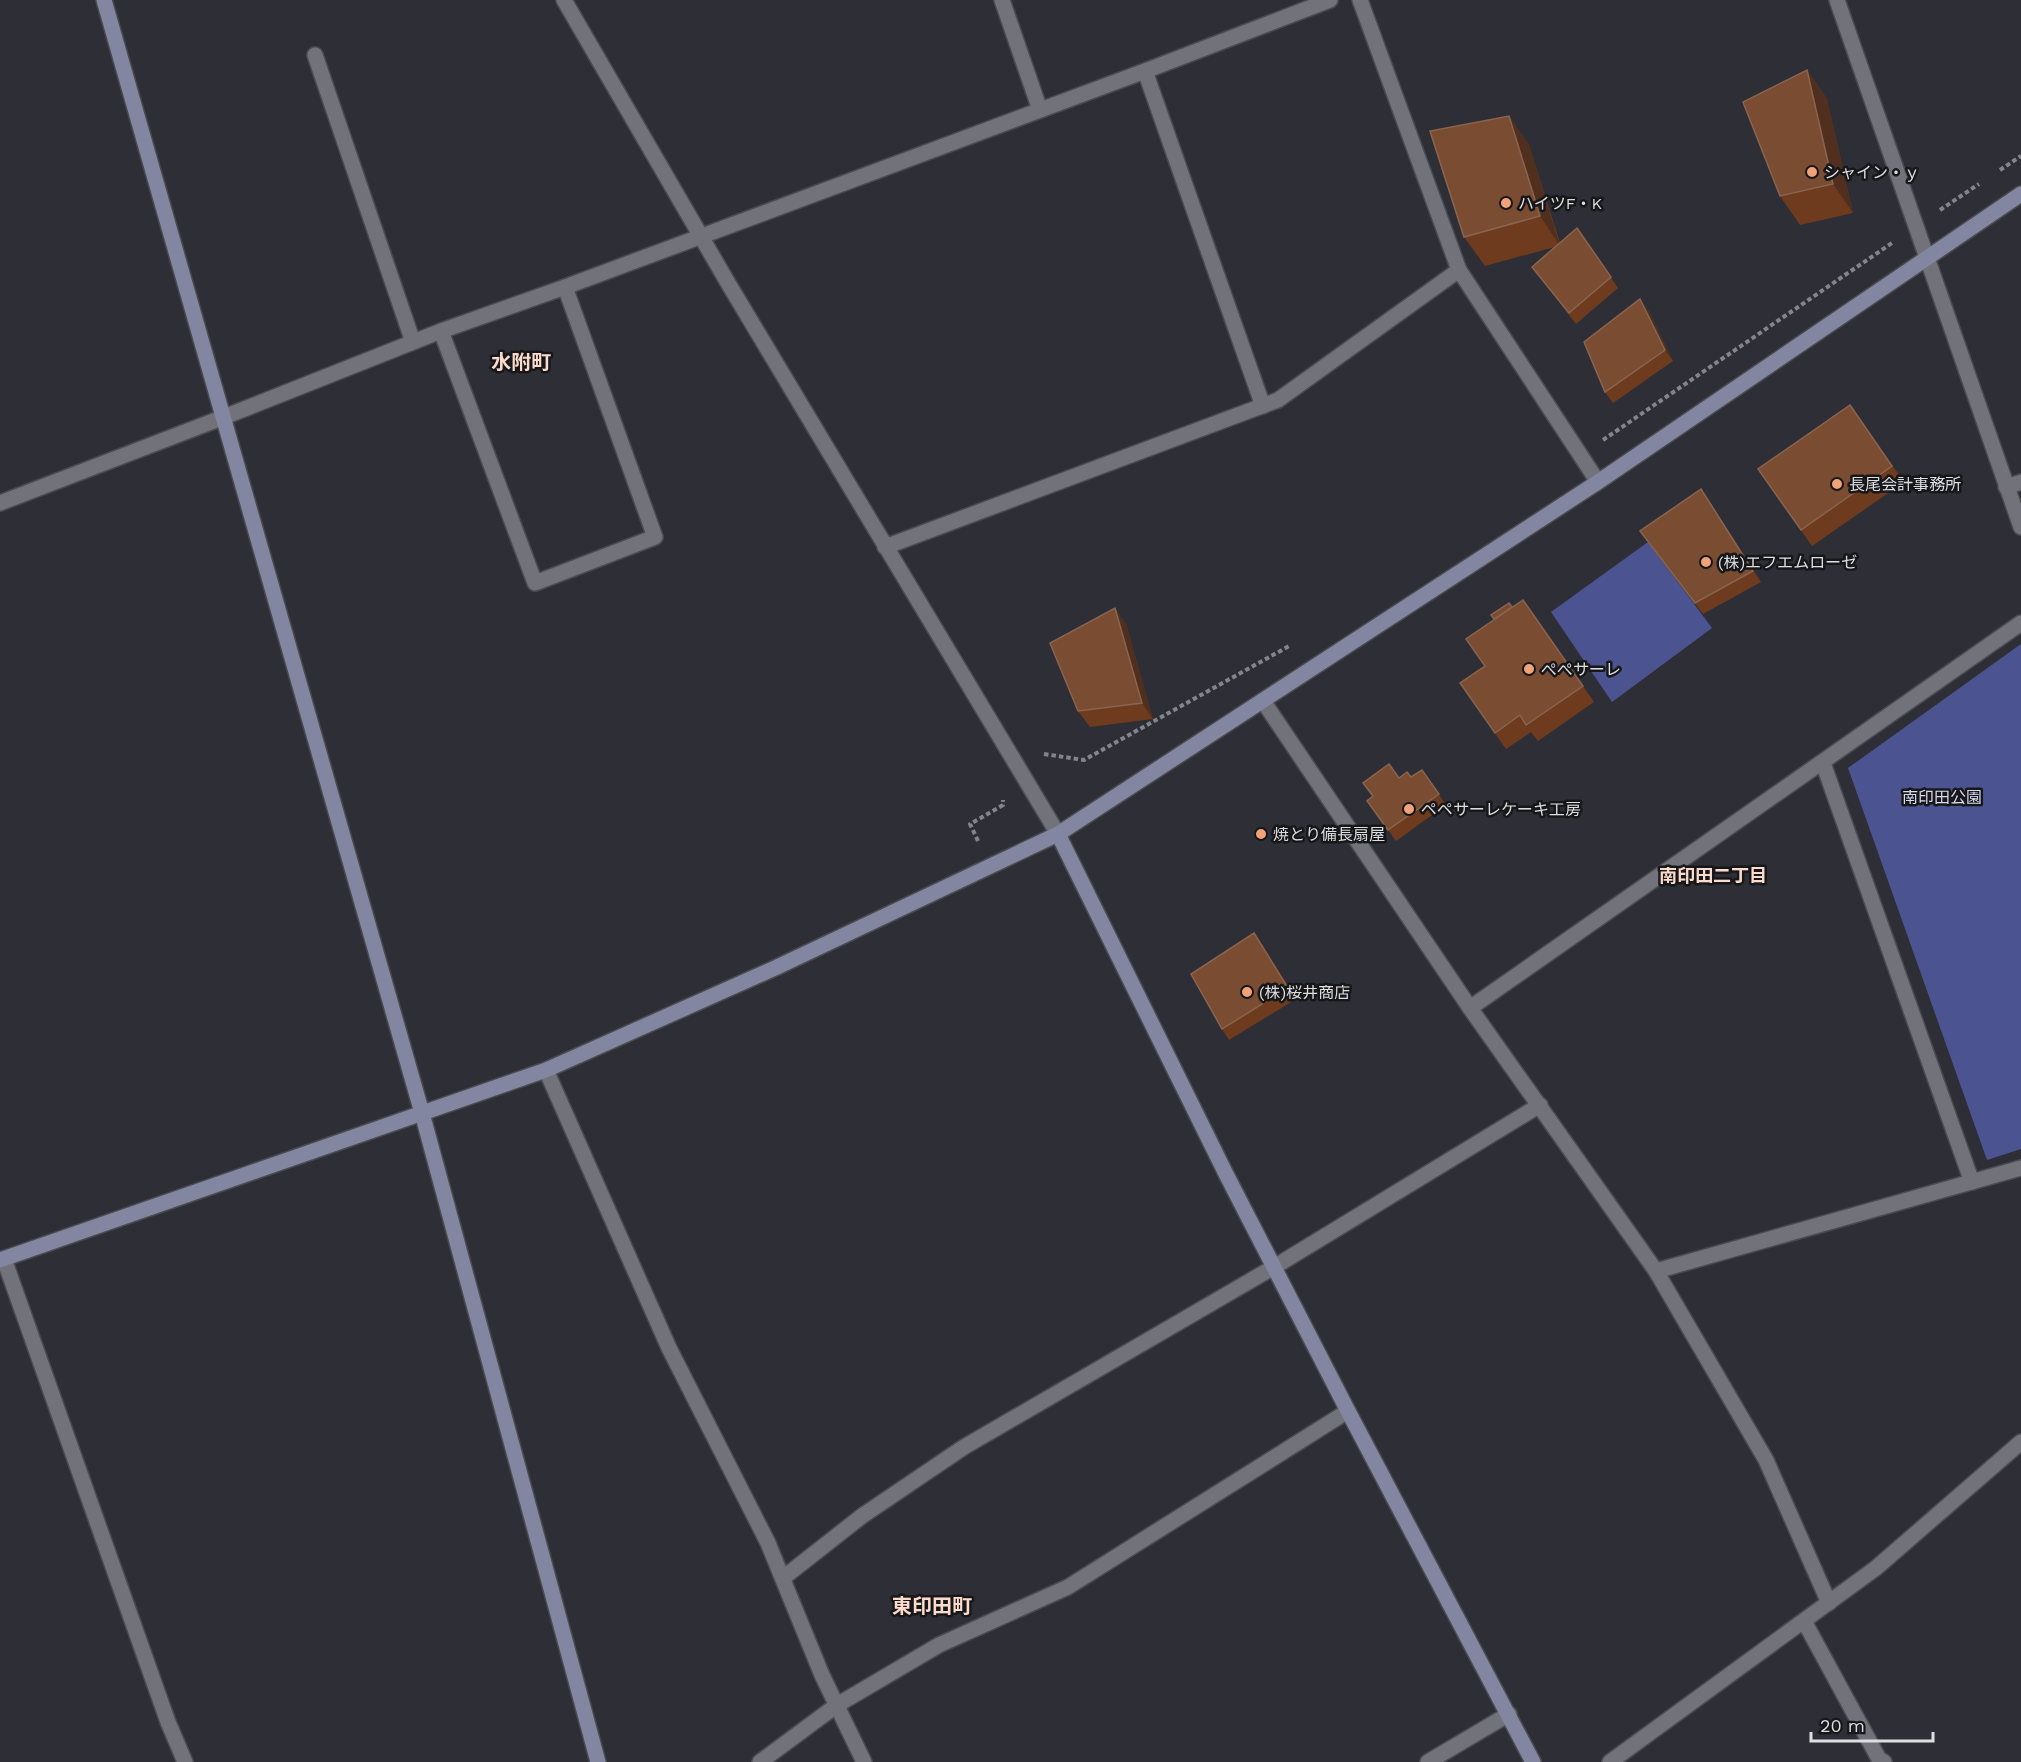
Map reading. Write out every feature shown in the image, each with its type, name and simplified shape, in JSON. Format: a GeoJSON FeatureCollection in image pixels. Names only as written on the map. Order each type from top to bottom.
{"type":"FeatureCollection","features":[{"type":"Feature","properties":{"kind":"street"},"geometry":{"type":"LineString","coordinates":[[104,0],[422,1113],[598,1762]]}},
{"type":"Feature","properties":{"kind":"street"},"geometry":{"type":"LineString","coordinates":[[564,0],[700,236],[1058,834],[1274,1268],[1533,1762]]}},
{"type":"Feature","properties":{"kind":"street"},"geometry":{"type":"LineString","coordinates":[[1002,0],[1040,110]]}},
{"type":"Feature","properties":{"kind":"street"},"geometry":{"type":"LineString","coordinates":[[0,503],[441,331],[1145,72],[1330,0]]}},
{"type":"Feature","properties":{"kind":"street"},"geometry":{"type":"LineString","coordinates":[[1360,0],[1459,270],[1598,482]]}},
{"type":"Feature","properties":{"kind":"street"},"geometry":{"type":"LineString","coordinates":[[1837,0],[1927,258],[2014,484],[2021,527]]}},
{"type":"Feature","properties":{"kind":"street"},"geometry":{"type":"LineString","coordinates":[[315,54],[413,342]]}},
{"type":"Feature","properties":{"kind":"street"},"geometry":{"type":"LineString","coordinates":[[1145,72],[1263,406]]}},
{"type":"Feature","properties":{"kind":"street"},"geometry":{"type":"LineString","coordinates":[[185,1762],[164,1711],[2,1259],[546,1070],[776,968],[1058,834],[1598,482],[2021,194]]}},
{"type":"Feature","properties":{"kind":"street"},"geometry":{"type":"LineString","coordinates":[[885,547],[1278,400],[1459,270]]}},
{"type":"Feature","properties":{"kind":"street"},"geometry":{"type":"LineString","coordinates":[[441,331],[536,583],[655,537],[566,286]]}},
{"type":"Feature","properties":{"kind":"street"},"geometry":{"type":"LineString","coordinates":[[1470,1008],[2021,623]]}},
{"type":"Feature","properties":{"kind":"street"},"geometry":{"type":"LineString","coordinates":[[1263,701],[1470,1008],[1656,1271],[1766,1460],[1829,1603]]}},
{"type":"Feature","properties":{"kind":"street"},"geometry":{"type":"LineString","coordinates":[[1822,763],[1972,1182]]}},
{"type":"Feature","properties":{"kind":"street"},"geometry":{"type":"LineString","coordinates":[[546,1070],[669,1348],[768,1543],[822,1675],[864,1762]]}},
{"type":"Feature","properties":{"kind":"street"},"geometry":{"type":"LineString","coordinates":[[783,1578],[862,1516],[964,1448],[1274,1268],[1540,1104]]}},
{"type":"Feature","properties":{"kind":"street"},"geometry":{"type":"LineString","coordinates":[[1656,1271],[2021,1168]]}},
{"type":"Feature","properties":{"kind":"street"},"geometry":{"type":"LineString","coordinates":[[760,1762],[837,1705],[939,1645],[1068,1587],[1348,1411]]}},
{"type":"Feature","properties":{"kind":"street"},"geometry":{"type":"LineString","coordinates":[[1610,1762],[1876,1568],[2021,1442]]}},
{"type":"Feature","properties":{"kind":"street"},"geometry":{"type":"LineString","coordinates":[[1804,1621],[1879,1759],[1884,1762]]}},
{"type":"Feature","properties":{"kind":"street"},"geometry":{"type":"LineString","coordinates":[[1428,1762],[1509,1714]]}},
{"type":"Feature","properties":{"kind":"path"},"geometry":{"type":"LineString","coordinates":[[1992,175],[2021,156]]}},
{"type":"Feature","properties":{"kind":"path"},"geometry":{"type":"LineString","coordinates":[[1580,455],[1983,182]]}},
{"type":"Feature","properties":{"kind":"path"},"geometry":{"type":"LineString","coordinates":[[989,867],[970,824],[1003,805],[1002,778],[1042,753],[1084,760],[1301,639]]}},
{"type":"Feature","properties":{"kind":"green space"},"geometry":{"type":"Polygon","coordinates":[[[1648,542],[1712,628],[1612,702],[1551,612],[1648,542]]]}},
{"type":"Feature","properties":{"kind":"green space","name":"南印田公園"},"geometry":{"type":"Polygon","coordinates":[[[2021,644],[2021,1149],[1987,1160],[1848,768],[2021,644]]]}},
{"type":"Feature","properties":{"kind":"building"},"geometry":{"type":"Polygon","coordinates":[[[1807,70],[1833,184],[1780,196],[1743,102],[1807,70]]]}},
{"type":"Feature","properties":{"kind":"building"},"geometry":{"type":"Polygon","coordinates":[[[1509,116],[1540,216],[1464,237],[1430,131],[1509,116]]]}},
{"type":"Feature","properties":{"kind":"building"},"geometry":{"type":"Polygon","coordinates":[[[1577,228],[1611,277],[1569,313],[1532,267],[1577,228]]]}},
{"type":"Feature","properties":{"kind":"building"},"geometry":{"type":"Polygon","coordinates":[[[1640,299],[1665,350],[1605,392],[1584,342],[1640,299]]]}},
{"type":"Feature","properties":{"kind":"building","name":"長尾会計事務所"},"geometry":{"type":"Polygon","coordinates":[[[1850,405],[1892,466],[1801,530],[1758,469],[1850,405]]]}},
{"type":"Feature","properties":{"kind":"building","name":"(株)エフエムローゼ"},"geometry":{"type":"Polygon","coordinates":[[[1701,489],[1753,571],[1695,603],[1640,531],[1701,489]]]}},
{"type":"Feature","properties":{"kind":"building","name":"ぺぺサーレ"},"geometry":{"type":"Polygon","coordinates":[[[1523,600],[1583,686],[1526,725],[1520,715],[1495,733],[1460,683],[1485,666],[1466,639],[1523,600]]]}},
{"type":"Feature","properties":{"kind":"building"},"geometry":{"type":"Polygon","coordinates":[[[1509,603],[1512,607],[1494,619],[1491,615],[1509,603]]]}},
{"type":"Feature","properties":{"kind":"building"},"geometry":{"type":"Polygon","coordinates":[[[1115,608],[1142,703],[1078,711],[1050,643],[1115,608]]]}},
{"type":"Feature","properties":{"kind":"building","name":"ペペサーレケーキ工房"},"geometry":{"type":"Polygon","coordinates":[[[1389,764],[1399,778],[1407,772],[1411,777],[1422,770],[1439,794],[1388,830],[1367,801],[1373,796],[1363,783],[1389,764]]]}},
{"type":"Feature","properties":{"kind":"building","name":"(株)桜井商店"},"geometry":{"type":"Polygon","coordinates":[[[1254,933],[1288,988],[1222,1029],[1191,974],[1254,933]]]}},
{"type":"Feature","properties":{"kind":"place","name":"シャイン・ｙ"},"geometry":{"type":"Point","coordinates":[1812,172]}},
{"type":"Feature","properties":{"kind":"place","name":"ハイツF・K"},"geometry":{"type":"Point","coordinates":[1506,203]}},
{"type":"Feature","properties":{"kind":"place","name":"長尾会計事務所"},"geometry":{"type":"Point","coordinates":[1837,484]}},
{"type":"Feature","properties":{"kind":"place","name":"(株)エフエムローゼ"},"geometry":{"type":"Point","coordinates":[1706,562]}},
{"type":"Feature","properties":{"kind":"place","name":"ぺぺサーレ"},"geometry":{"type":"Point","coordinates":[1529,669]}},
{"type":"Feature","properties":{"kind":"place","name":"ペペサーレケーキ工房"},"geometry":{"type":"Point","coordinates":[1409,809]}},
{"type":"Feature","properties":{"kind":"place","name":"焼とり備長扇屋"},"geometry":{"type":"Point","coordinates":[1261,834]}},
{"type":"Feature","properties":{"kind":"place","name":"(株)桜井商店"},"geometry":{"type":"Point","coordinates":[1247,992]}},
{"type":"Feature","properties":{"kind":"district","name":"水附町"},"geometry":{"type":"Point","coordinates":[521,362]}},
{"type":"Feature","properties":{"kind":"district","name":"南印田二丁目"},"geometry":{"type":"Point","coordinates":[1713,875]}},
{"type":"Feature","properties":{"kind":"district","name":"東印田町"},"geometry":{"type":"Point","coordinates":[932,1606]}}]}
